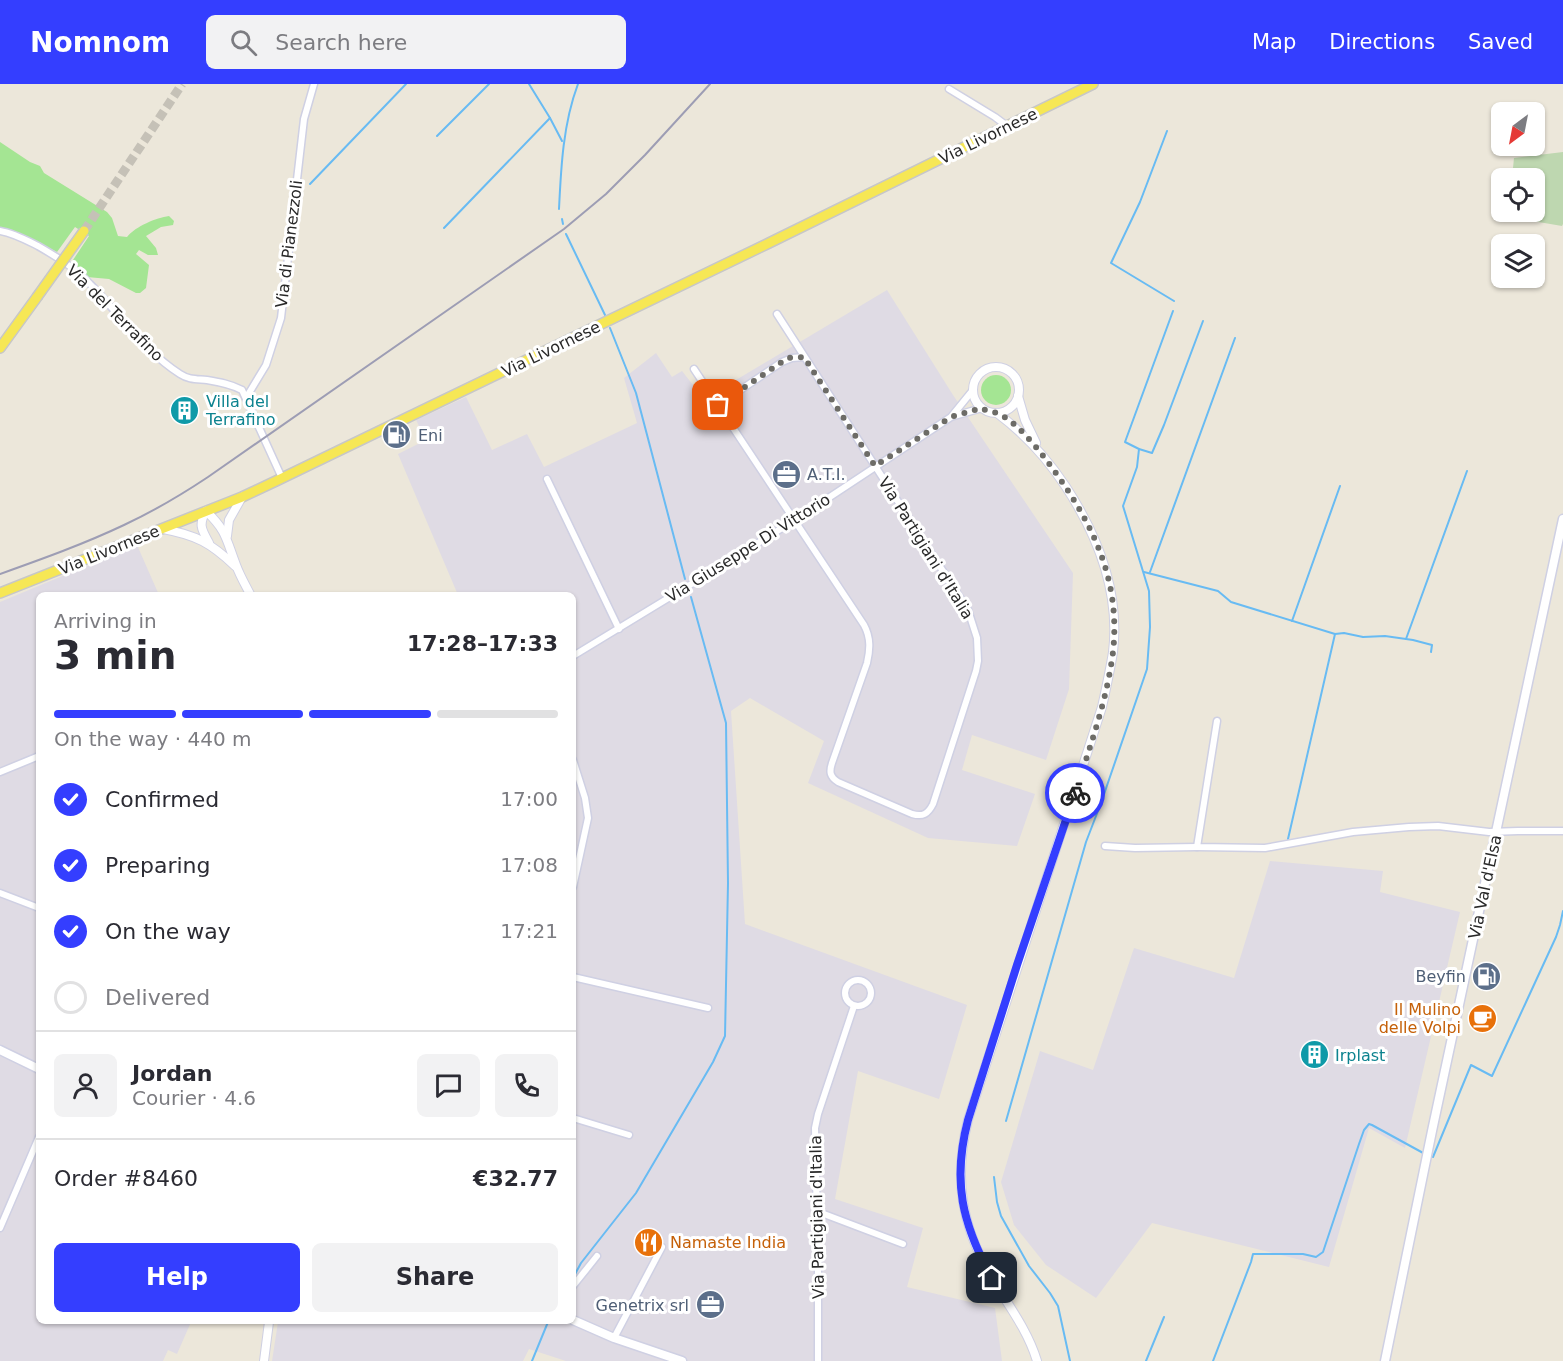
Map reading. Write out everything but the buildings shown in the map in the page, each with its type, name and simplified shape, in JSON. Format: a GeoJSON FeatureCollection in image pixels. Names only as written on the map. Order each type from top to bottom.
{"type":"FeatureCollection","features":[{"type":"Feature","properties":{"kind":"main road","name":"Via Livornese"},"geometry":{"type":"LineString","coordinates":[[0,594],[282,478],[674,290],[1093,84]]}},
{"type":"Feature","properties":{"kind":"main road"},"geometry":{"type":"LineString","coordinates":[[0,348],[84,231]]}},
{"type":"Feature","properties":{"kind":"main road","name":"Via Val d'Elsa"},"geometry":{"type":"LineString","coordinates":[[1385,1361],[1563,519]]}},
{"type":"Feature","properties":{"kind":"main road"},"geometry":{"type":"LineString","coordinates":[[0,1050],[36,1068]]}},
{"type":"Feature","properties":{"kind":"main road"},"geometry":{"type":"LineString","coordinates":[[576,1321],[614,1338],[682,1361]]}},
{"type":"Feature","properties":{"kind":"street","name":"Via di Pianezzoli"},"geometry":{"type":"LineString","coordinates":[[246,398],[266,365],[281,318],[304,119],[314,84]]}},
{"type":"Feature","properties":{"kind":"street"},"geometry":{"type":"LineString","coordinates":[[949,88],[1007,126]]}},
{"type":"Feature","properties":{"kind":"street","name":"Via del Terrafino"},"geometry":{"type":"LineString","coordinates":[[0,231],[31,242],[73,269],[90,284],[149,349],[183,376],[192,380],[235,386],[242,390],[246,398]]}},
{"type":"Feature","properties":{"kind":"street","name":"Via Partigiani d'Italia"},"geometry":{"type":"LineString","coordinates":[[777,314],[968,610],[977,638],[976,671],[936,793],[927,813],[917,816],[838,782],[831,776],[830,767],[867,663],[869,636],[795,520]]}},
{"type":"Feature","properties":{"kind":"street"},"geometry":{"type":"LineString","coordinates":[[718,405],[788,358],[804,357]]}},
{"type":"Feature","properties":{"kind":"street"},"geometry":{"type":"LineString","coordinates":[[1018,396],[1008,409],[997,413],[989,412],[975,401],[973,390],[976,377],[987,369],[1001,368],[1013,375],[1017,381],[1018,396],[1028,429],[1039,450],[1079,507],[1101,553],[1113,611],[1113,650],[1096,729],[1021,954],[968,1120],[963,1143],[960,1176],[962,1197],[972,1238],[992,1278],[1021,1324],[1037,1361]]}},
{"type":"Feature","properties":{"kind":"street"},"geometry":{"type":"LineString","coordinates":[[694,369],[795,520]]}},
{"type":"Feature","properties":{"kind":"street","name":"Via Giuseppe Di Vittorio"},"geometry":{"type":"LineString","coordinates":[[576,654],[795,520],[951,417],[973,390]]}},
{"type":"Feature","properties":{"kind":"street"},"geometry":{"type":"LineString","coordinates":[[246,398],[282,478]]}},
{"type":"Feature","properties":{"kind":"street","name":"Via Giuseppe Di Vittorio"},"geometry":{"type":"LineString","coordinates":[[951,417],[982,408]]}},
{"type":"Feature","properties":{"kind":"street"},"geometry":{"type":"LineString","coordinates":[[997,413],[1015,426],[1039,450]]}},
{"type":"Feature","properties":{"kind":"street"},"geometry":{"type":"LineString","coordinates":[[547,479],[619,629]]}},
{"type":"Feature","properties":{"kind":"street"},"geometry":{"type":"LineString","coordinates":[[227,536],[229,520],[242,496]]}},
{"type":"Feature","properties":{"kind":"street"},"geometry":{"type":"LineString","coordinates":[[209,543],[201,529],[202,518],[206,511],[227,536],[236,567],[249,592]]}},
{"type":"Feature","properties":{"kind":"street"},"geometry":{"type":"LineString","coordinates":[[162,529],[185,533],[209,543],[236,567]]}},
{"type":"Feature","properties":{"kind":"street"},"geometry":{"type":"LineString","coordinates":[[1197,847],[1217,721]]}},
{"type":"Feature","properties":{"kind":"street"},"geometry":{"type":"LineString","coordinates":[[0,772],[36,757]]}},
{"type":"Feature","properties":{"kind":"street"},"geometry":{"type":"LineString","coordinates":[[576,770],[585,798],[588,818],[576,873]]}},
{"type":"Feature","properties":{"kind":"street"},"geometry":{"type":"LineString","coordinates":[[1106,846],[1265,848],[1344,833],[1438,826],[1490,832],[1563,831]]}},
{"type":"Feature","properties":{"kind":"street"},"geometry":{"type":"LineString","coordinates":[[0,893],[36,907]]}},
{"type":"Feature","properties":{"kind":"street"},"geometry":{"type":"LineString","coordinates":[[576,978],[708,1008]]}},
{"type":"Feature","properties":{"kind":"street"},"geometry":{"type":"LineString","coordinates":[[861,980],[868,985],[872,993],[871,997],[867,1004],[854,1006],[847,1001],[846,988],[852,981],[861,980]]}},
{"type":"Feature","properties":{"kind":"street","name":"Via Partigiani d'Italia"},"geometry":{"type":"LineString","coordinates":[[818,1361],[815,1128],[854,1006]]}},
{"type":"Feature","properties":{"kind":"street"},"geometry":{"type":"LineString","coordinates":[[576,1119],[629,1135]]}},
{"type":"Feature","properties":{"kind":"street"},"geometry":{"type":"LineString","coordinates":[[0,1228],[36,1144]]}},
{"type":"Feature","properties":{"kind":"street"},"geometry":{"type":"LineString","coordinates":[[816,1211],[903,1244]]}},
{"type":"Feature","properties":{"kind":"street"},"geometry":{"type":"LineString","coordinates":[[614,1338],[662,1247]]}},
{"type":"Feature","properties":{"kind":"street"},"geometry":{"type":"LineString","coordinates":[[576,1282],[597,1256]]}},
{"type":"Feature","properties":{"kind":"street"},"geometry":{"type":"LineString","coordinates":[[264,1361],[269,1324]]}},
{"type":"Feature","properties":{"kind":"shaded area"},"geometry":{"type":"Polygon","coordinates":[[[887,290],[953,395],[1073,573],[1069,689],[1046,760],[972,735],[962,770],[1035,794],[1017,846],[928,838],[808,783],[824,741],[750,698],[731,711],[745,924],[967,1005],[939,1099],[858,1071],[835,1199],[923,1228],[907,1287],[995,1308],[1002,1361],[566,1361],[529,1349],[523,1361],[272,1361],[278,1324],[576,1324],[576,592],[457,592],[398,454],[426,440],[416,420],[466,397],[492,450],[527,434],[544,467],[637,423],[624,378],[656,353],[672,377],[682,371],[704,399],[887,290]]]}},
{"type":"Feature","properties":{"kind":"shaded area"},"geometry":{"type":"Polygon","coordinates":[[[137,545],[158,592],[36,592],[36,1324],[190,1324],[177,1354],[168,1350],[163,1361],[0,1361],[0,602],[137,545]]]}},
{"type":"Feature","properties":{"kind":"shaded area"},"geometry":{"type":"Polygon","coordinates":[[[1270,861],[1383,871],[1380,892],[1460,912],[1405,1148],[1369,1128],[1329,1267],[1152,1223],[1096,1298],[1046,1265],[1014,1225],[1001,1182],[1040,1051],[1093,1070],[1134,948],[1234,978],[1270,861]]]}},
{"type":"Feature","properties":{"kind":"green space"},"geometry":{"type":"Polygon","coordinates":[[[0,142],[40,166],[44,173],[107,212],[112,218],[118,236],[127,237],[141,226],[164,217],[169,216],[174,221],[173,225],[161,227],[146,236],[156,248],[158,255],[148,255],[139,250],[136,254],[149,265],[146,288],[136,293],[109,279],[87,277],[71,263],[89,236],[75,227],[57,252],[22,235],[0,228],[0,142]]]}},
{"type":"Feature","properties":{"kind":"green space"},"geometry":{"type":"Polygon","coordinates":[[[1563,152],[1562,226],[1538,222],[1545,222],[1545,168],[1513,168],[1514,158],[1563,152]]]}},
{"type":"Feature","properties":{"kind":"green space"},"geometry":{"type":"Polygon","coordinates":[[[996,375],[1002,376],[1010,384],[1010,396],[1002,404],[996,405],[990,404],[982,396],[981,390],[982,384],[990,376],[996,375]]]}},
{"type":"Feature","properties":{"kind":"waterway"},"geometry":{"type":"LineString","coordinates":[[310,184],[406,84]]}},
{"type":"Feature","properties":{"kind":"waterway"},"geometry":{"type":"LineString","coordinates":[[437,136],[489,84]]}},
{"type":"Feature","properties":{"kind":"waterway"},"geometry":{"type":"LineString","coordinates":[[529,84],[562,141]]}},
{"type":"Feature","properties":{"kind":"waterway"},"geometry":{"type":"LineString","coordinates":[[559,209],[566,130],[578,84]]}},
{"type":"Feature","properties":{"kind":"waterway"},"geometry":{"type":"LineString","coordinates":[[444,228],[550,118]]}},
{"type":"Feature","properties":{"kind":"waterway"},"geometry":{"type":"LineString","coordinates":[[1167,131],[1140,202],[1111,263],[1174,301]]}},
{"type":"Feature","properties":{"kind":"waterway"},"geometry":{"type":"LineString","coordinates":[[562,219],[563,224]]}},
{"type":"Feature","properties":{"kind":"waterway"},"geometry":{"type":"LineString","coordinates":[[566,234],[605,315]]}},
{"type":"Feature","properties":{"kind":"waterway"},"geometry":{"type":"LineString","coordinates":[[1173,311],[1125,442],[1139,449],[1152,453],[1203,321]]}},
{"type":"Feature","properties":{"kind":"waterway"},"geometry":{"type":"LineString","coordinates":[[610,328],[636,393],[685,579]]}},
{"type":"Feature","properties":{"kind":"waterway"},"geometry":{"type":"LineString","coordinates":[[1150,572],[1235,338]]}},
{"type":"Feature","properties":{"kind":"waterway"},"geometry":{"type":"LineString","coordinates":[[1006,1121],[1086,842],[1147,669],[1150,627],[1149,591],[1123,506],[1137,467],[1139,449]]}},
{"type":"Feature","properties":{"kind":"waterway"},"geometry":{"type":"LineString","coordinates":[[1406,639],[1467,471]]}},
{"type":"Feature","properties":{"kind":"waterway"},"geometry":{"type":"LineString","coordinates":[[1292,621],[1340,486]]}},
{"type":"Feature","properties":{"kind":"waterway"},"geometry":{"type":"LineString","coordinates":[[1144,572],[1218,591],[1231,602],[1335,634],[1344,633],[1363,637],[1385,636],[1413,640],[1432,645],[1431,652]]}},
{"type":"Feature","properties":{"kind":"waterway"},"geometry":{"type":"LineString","coordinates":[[576,1272],[636,1193],[713,1062],[725,1036],[728,883],[726,723],[691,597]]}},
{"type":"Feature","properties":{"kind":"waterway"},"geometry":{"type":"LineString","coordinates":[[1288,839],[1335,634]]}},
{"type":"Feature","properties":{"kind":"waterway"},"geometry":{"type":"LineString","coordinates":[[1433,1157],[1471,1065],[1492,1076],[1556,937],[1563,911]]}},
{"type":"Feature","properties":{"kind":"waterway"},"geometry":{"type":"LineString","coordinates":[[1213,1361],[1253,1254],[1303,1254],[1316,1257],[1323,1252],[1364,1130],[1369,1124],[1425,1154]]}},
{"type":"Feature","properties":{"kind":"waterway"},"geometry":{"type":"LineString","coordinates":[[994,1177],[1001,1216],[1029,1266],[1058,1306],[1070,1361]]}},
{"type":"Feature","properties":{"kind":"waterway"},"geometry":{"type":"LineString","coordinates":[[1146,1361],[1164,1317]]}},
{"type":"Feature","properties":{"kind":"waterway"},"geometry":{"type":"LineString","coordinates":[[532,1361],[547,1324]]}},
{"type":"Feature","properties":{"kind":"tunnel"},"geometry":{"type":"LineString","coordinates":[[84,231],[182,84]]}},
{"type":"Feature","properties":{"kind":"railway"},"geometry":{"type":"LineString","coordinates":[[0,574],[124,525],[208,477],[564,229],[606,194],[710,84]]}},
{"type":"Feature","properties":{"kind":"way so far"},"geometry":{"type":"LineString","coordinates":[[718,405],[788,358],[804,357],[875,466],[951,417],[982,408],[997,413],[1015,426],[1039,450],[1079,507],[1093,534],[1107,574],[1113,611],[1113,650],[1108,680],[1096,729],[1075,793]]}},
{"type":"Feature","properties":{"kind":"place","name":"Villa del Terrafino"},"geometry":{"type":"Point","coordinates":[185,410]}},
{"type":"Feature","properties":{"kind":"place","name":"Eni"},"geometry":{"type":"Point","coordinates":[397,435]}},
{"type":"Feature","properties":{"kind":"place","name":"A.T.I."},"geometry":{"type":"Point","coordinates":[786,474]}},
{"type":"Feature","properties":{"kind":"place","name":"Beyfin"},"geometry":{"type":"Point","coordinates":[1487,976]}},
{"type":"Feature","properties":{"kind":"place","name":"Il Mulino delle Volpi"},"geometry":{"type":"Point","coordinates":[1482,1018]}},
{"type":"Feature","properties":{"kind":"place","name":"Irplast"},"geometry":{"type":"Point","coordinates":[1314,1055]}},
{"type":"Feature","properties":{"kind":"place","name":"Namaste India"},"geometry":{"type":"Point","coordinates":[649,1242]}},
{"type":"Feature","properties":{"kind":"place","name":"Genetrix srl"},"geometry":{"type":"Point","coordinates":[710,1305]}},
{"type":"Feature","properties":{"kind":"route"},"geometry":{"type":"LineString","coordinates":[[992,1278],[972,1238],[966,1219],[960,1176],[963,1143],[968,1120],[1017,965],[1075,793]]}}]}
